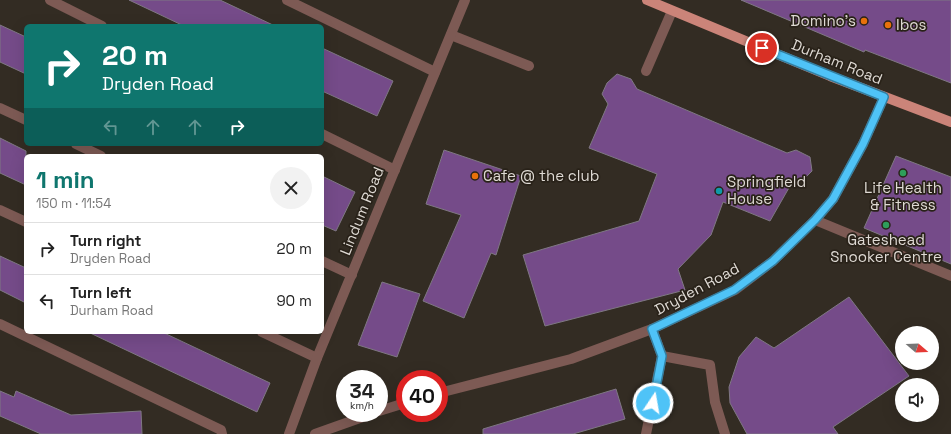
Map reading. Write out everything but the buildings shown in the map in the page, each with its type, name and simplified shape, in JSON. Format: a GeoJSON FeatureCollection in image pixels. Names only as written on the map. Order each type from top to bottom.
{"type":"FeatureCollection","features":[{"type":"Feature","properties":{"kind":"main road","name":"Durham Road"},"geometry":{"type":"LineString","coordinates":[[647,0],[884,97],[951,122]]}},
{"type":"Feature","properties":{"kind":"street"},"geometry":{"type":"LineString","coordinates":[[50,0],[98,24]]}},
{"type":"Feature","properties":{"kind":"street"},"geometry":{"type":"LineString","coordinates":[[287,0],[435,72]]}},
{"type":"Feature","properties":{"kind":"street","name":"Lindum Road"},"geometry":{"type":"LineString","coordinates":[[288,434],[317,358],[394,170],[466,0]]}},
{"type":"Feature","properties":{"kind":"street"},"geometry":{"type":"LineString","coordinates":[[646,71],[672,11]]}},
{"type":"Feature","properties":{"kind":"street"},"geometry":{"type":"LineString","coordinates":[[451,35],[529,66]]}},
{"type":"Feature","properties":{"kind":"street","name":"Dryden Road"},"geometry":{"type":"LineString","coordinates":[[448,391],[571,359],[652,329],[734,290],[773,261],[815,220],[833,199],[863,144],[884,97]]}},
{"type":"Feature","properties":{"kind":"street"},"geometry":{"type":"LineString","coordinates":[[0,108],[24,119]]}},
{"type":"Feature","properties":{"kind":"street"},"geometry":{"type":"LineString","coordinates":[[324,135],[394,170]]}},
{"type":"Feature","properties":{"kind":"street"},"geometry":{"type":"LineString","coordinates":[[80,146],[97,154]]}},
{"type":"Feature","properties":{"kind":"street"},"geometry":{"type":"LineString","coordinates":[[0,210],[24,221]]}},
{"type":"Feature","properties":{"kind":"street"},"geometry":{"type":"LineString","coordinates":[[815,220],[951,276]]}},
{"type":"Feature","properties":{"kind":"street"},"geometry":{"type":"LineString","coordinates":[[324,261],[352,275]]}},
{"type":"Feature","properties":{"kind":"street"},"geometry":{"type":"LineString","coordinates":[[0,324],[221,430],[222,434]]}},
{"type":"Feature","properties":{"kind":"street"},"geometry":{"type":"LineString","coordinates":[[646,434],[662,356],[652,329]]}},
{"type":"Feature","properties":{"kind":"street"},"geometry":{"type":"LineString","coordinates":[[266,334],[317,358]]}},
{"type":"Feature","properties":{"kind":"street"},"geometry":{"type":"LineString","coordinates":[[662,356],[710,365],[716,402],[725,434]]}},
{"type":"Feature","properties":{"kind":"street"},"geometry":{"type":"LineString","coordinates":[[315,434],[349,422]]}},
{"type":"Feature","properties":{"kind":"place","name":"Domino's"},"geometry":{"type":"Point","coordinates":[864,21]}},
{"type":"Feature","properties":{"kind":"place","name":"Ibos"},"geometry":{"type":"Point","coordinates":[888,25]}},
{"type":"Feature","properties":{"kind":"place","name":"Life Health & Fitness"},"geometry":{"type":"Point","coordinates":[903,173]}},
{"type":"Feature","properties":{"kind":"place","name":"Cafe @ the club"},"geometry":{"type":"Point","coordinates":[475,176]}},
{"type":"Feature","properties":{"kind":"place","name":"Springfield House"},"geometry":{"type":"Point","coordinates":[719,191]}},
{"type":"Feature","properties":{"kind":"place","name":"Gateshead Snooker Centre"},"geometry":{"type":"Point","coordinates":[886,225]}},
{"type":"Feature","properties":{"kind":"route"},"geometry":{"type":"LineString","coordinates":[[653,403],[662,356],[652,329],[734,290],[773,261],[815,220],[833,199],[863,144],[884,97],[762,48]]}}]}
